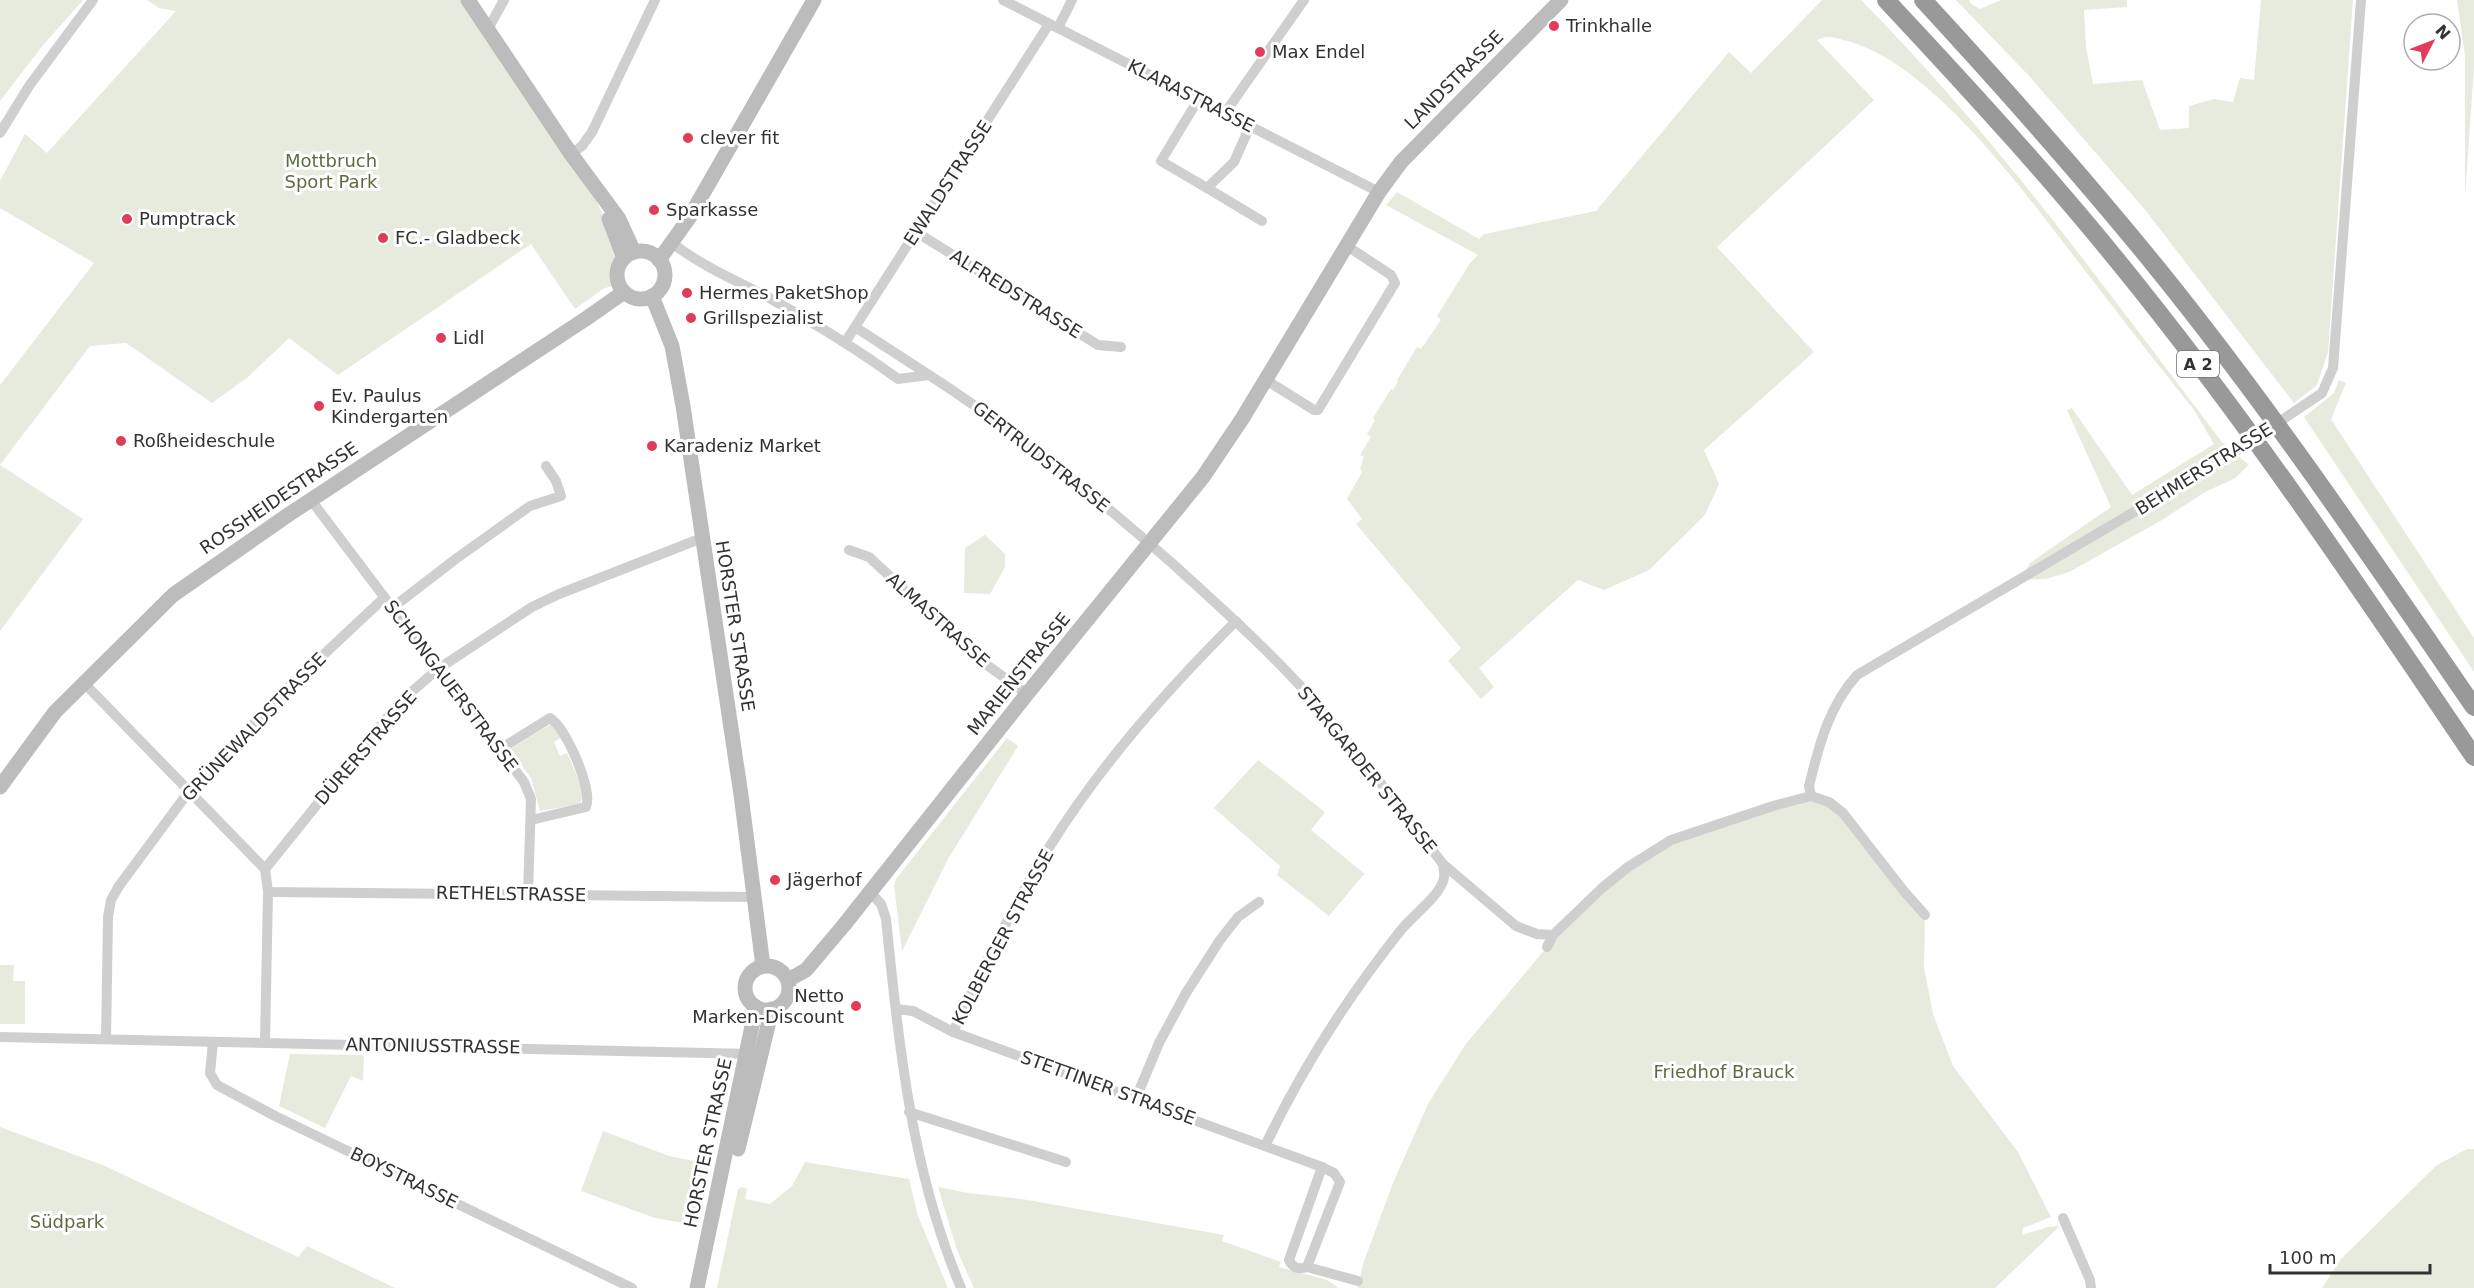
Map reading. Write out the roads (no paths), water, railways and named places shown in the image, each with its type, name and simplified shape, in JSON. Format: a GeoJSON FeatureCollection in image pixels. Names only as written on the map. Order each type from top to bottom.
{"type":"FeatureCollection","features":[{"type":"Feature","properties":{"kind":"highway","name":"A 2"},"geometry":{"type":"LineString","coordinates":[[1886,0],[2012,136],[2140,289],[2274,469],[2371,605],[2474,757]]}},
{"type":"Feature","properties":{"kind":"highway","name":"A 2"},"geometry":{"type":"LineString","coordinates":[[1923,0],[2034,120],[2162,274],[2270,414],[2474,707]]}},
{"type":"Feature","properties":{"kind":"street"},"geometry":{"type":"LineString","coordinates":[[0,133],[29,86],[93,0]]}},
{"type":"Feature","properties":{"kind":"street"},"geometry":{"type":"LineString","coordinates":[[468,0],[571,154],[619,219],[629,255]]}},
{"type":"Feature","properties":{"kind":"street"},"geometry":{"type":"LineString","coordinates":[[488,29],[504,0]]}},
{"type":"Feature","properties":{"kind":"street"},"geometry":{"type":"LineString","coordinates":[[571,154],[582,146],[592,132],[655,0]]}},
{"type":"Feature","properties":{"kind":"street"},"geometry":{"type":"LineString","coordinates":[[659,260],[672,243],[814,0]]}},
{"type":"Feature","properties":{"kind":"street","name":"KLARASTRASSE"},"geometry":{"type":"LineString","coordinates":[[1002,0],[1379,192]]}},
{"type":"Feature","properties":{"kind":"street","name":"EWALDSTRASSE"},"geometry":{"type":"LineString","coordinates":[[846,341],[916,232],[1072,0]]}},
{"type":"Feature","properties":{"kind":"street"},"geometry":{"type":"LineString","coordinates":[[1225,113],[1304,0]]}},
{"type":"Feature","properties":{"kind":"street","name":"LANDSTRASSE"},"geometry":{"type":"LineString","coordinates":[[1379,192],[1401,162],[1561,0]]}},
{"type":"Feature","properties":{"kind":"street","name":"BEHMERSTRASSE"},"geometry":{"type":"LineString","coordinates":[[1811,796],[1809,786],[1831,711],[1857,675],[2224,459],[2322,393],[2333,368],[2361,0]]}},
{"type":"Feature","properties":{"kind":"street"},"geometry":{"type":"LineString","coordinates":[[1198,100],[1161,161],[1262,220]]}},
{"type":"Feature","properties":{"kind":"street"},"geometry":{"type":"LineString","coordinates":[[1207,188],[1234,162],[1250,126]]}},
{"type":"Feature","properties":{"kind":"street","name":"MARIENSTRASSE"},"geometry":{"type":"LineString","coordinates":[[788,980],[806,970],[1209,469],[1266,380],[1379,192]]}},
{"type":"Feature","properties":{"kind":"street","name":"ALFREDSTRASSE"},"geometry":{"type":"LineString","coordinates":[[916,232],[1098,345],[1120,347]]}},
{"type":"Feature","properties":{"kind":"street"},"geometry":{"type":"LineString","coordinates":[[672,243],[696,261],[770,298],[846,341],[898,379],[929,375]]}},
{"type":"Feature","properties":{"kind":"street"},"geometry":{"type":"LineString","coordinates":[[1266,380],[1318,410],[1395,283],[1394,277],[1347,246]]}},
{"type":"Feature","properties":{"kind":"street"},"geometry":{"type":"LineString","coordinates":[[650,253],[659,260],[663,267],[664,278],[659,290],[652,296],[637,298],[624,292],[617,277],[618,267],[629,255],[650,253]]}},
{"type":"Feature","properties":{"kind":"street","name":"ROSSHEIDESTRASSE"},"geometry":{"type":"LineString","coordinates":[[0,787],[55,712],[173,595],[624,292]]}},
{"type":"Feature","properties":{"kind":"street","name":"HORSTER STRASSE"},"geometry":{"type":"LineString","coordinates":[[652,296],[672,346],[683,406],[763,966]]}},
{"type":"Feature","properties":{"kind":"street","name":"GERTRUDSTRASSE"},"geometry":{"type":"LineString","coordinates":[[855,327],[1002,423],[1150,544]]}},
{"type":"Feature","properties":{"kind":"street"},"geometry":{"type":"LineString","coordinates":[[392,608],[530,506],[561,496],[556,481],[546,466]]}},
{"type":"Feature","properties":{"kind":"street","name":"SCHONGAUERSTRASSE"},"geometry":{"type":"LineString","coordinates":[[312,500],[524,782],[531,799],[528,894]]}},
{"type":"Feature","properties":{"kind":"street","name":"DÜRERSTRASSE"},"geometry":{"type":"LineString","coordinates":[[265,869],[386,719],[438,669],[532,607],[559,594],[702,538]]}},
{"type":"Feature","properties":{"kind":"street","name":"STARGARDER STRASSE"},"geometry":{"type":"LineString","coordinates":[[1150,544],[1236,621],[1312,699],[1378,779],[1443,864],[1444,878],[1438,890],[1403,927],[1353,991],[1293,1089],[1265,1146]]}},
{"type":"Feature","properties":{"kind":"street","name":"ALMASTRASSE"},"geometry":{"type":"LineString","coordinates":[[849,550],[869,557],[980,660],[1027,694]]}},
{"type":"Feature","properties":{"kind":"street","name":"GRÜNEWALDSTRASSE"},"geometry":{"type":"LineString","coordinates":[[106,1039],[108,916],[111,900],[190,790],[289,687],[384,598]]}},
{"type":"Feature","properties":{"kind":"street","name":"KOLBERGER STRASSE"},"geometry":{"type":"LineString","coordinates":[[953,1032],[1018,900],[1080,802],[1160,699],[1236,621]]}},
{"type":"Feature","properties":{"kind":"street"},"geometry":{"type":"LineString","coordinates":[[83,682],[265,869],[268,892],[265,1042]]}},
{"type":"Feature","properties":{"kind":"street"},"geometry":{"type":"LineString","coordinates":[[500,749],[550,718],[559,725],[574,755],[586,784],[589,801],[586,807],[531,819]]}},
{"type":"Feature","properties":{"kind":"street"},"geometry":{"type":"LineString","coordinates":[[1547,947],[1553,935],[1602,888],[1628,867],[1671,840],[1763,809],[1811,796],[1828,802],[1843,813],[1925,915]]}},
{"type":"Feature","properties":{"kind":"street"},"geometry":{"type":"LineString","coordinates":[[1443,864],[1516,926],[1537,934],[1553,935]]}},
{"type":"Feature","properties":{"kind":"street","name":"RETHELSTRASSE"},"geometry":{"type":"LineString","coordinates":[[268,892],[754,897]]}},
{"type":"Feature","properties":{"kind":"street"},"geometry":{"type":"LineString","coordinates":[[870,892],[881,904],[886,919],[909,1112],[927,1194],[961,1288]]}},
{"type":"Feature","properties":{"kind":"street"},"geometry":{"type":"LineString","coordinates":[[1136,1098],[1159,1043],[1191,985],[1238,917],[1259,902]]}},
{"type":"Feature","properties":{"kind":"street"},"geometry":{"type":"LineString","coordinates":[[763,966],[778,969],[788,980],[789,989],[781,1005],[764,1008],[748,998],[746,982],[751,973],[763,966]]}},
{"type":"Feature","properties":{"kind":"street","name":"HORSTER STRASSE"},"geometry":{"type":"LineString","coordinates":[[697,1288],[764,1008]]}},
{"type":"Feature","properties":{"kind":"street","name":"STETTINER STRASSE"},"geometry":{"type":"LineString","coordinates":[[896,1009],[913,1011],[953,1032],[1322,1167]]}},
{"type":"Feature","properties":{"kind":"street"},"geometry":{"type":"LineString","coordinates":[[0,1037],[106,1039]]}},
{"type":"Feature","properties":{"kind":"street","name":"ANTONIUSSTRASSE"},"geometry":{"type":"LineString","coordinates":[[106,1039],[753,1054]]}},
{"type":"Feature","properties":{"kind":"street","name":"BOYSTRASSE"},"geometry":{"type":"LineString","coordinates":[[213,1042],[210,1072],[217,1085],[277,1117],[633,1288]]}},
{"type":"Feature","properties":{"kind":"street","name":"HORSTER STRASSE"},"geometry":{"type":"LineString","coordinates":[[708,1288],[753,1054]]}},
{"type":"Feature","properties":{"kind":"street"},"geometry":{"type":"LineString","coordinates":[[909,1112],[1066,1162]]}},
{"type":"Feature","properties":{"kind":"street"},"geometry":{"type":"LineString","coordinates":[[1307,1267],[1340,1182],[1334,1173],[1322,1167],[1288,1260],[1292,1266],[1300,1269],[1307,1267],[1358,1281]]}},
{"type":"Feature","properties":{"kind":"street"},"geometry":{"type":"LineString","coordinates":[[2063,1218],[2090,1280],[2091,1288]]}},
{"type":"Feature","properties":{"kind":"place","name":"Trinkhalle"},"geometry":{"type":"Point","coordinates":[1554,26]}},
{"type":"Feature","properties":{"kind":"place","name":"Max Endel"},"geometry":{"type":"Point","coordinates":[1260,52]}},
{"type":"Feature","properties":{"kind":"place","name":"clever fit"},"geometry":{"type":"Point","coordinates":[688,138]}},
{"type":"Feature","properties":{"kind":"place","name":"Sparkasse"},"geometry":{"type":"Point","coordinates":[654,210]}},
{"type":"Feature","properties":{"kind":"place","name":"Pumptrack"},"geometry":{"type":"Point","coordinates":[127,219]}},
{"type":"Feature","properties":{"kind":"place","name":"FC.- Gladbeck"},"geometry":{"type":"Point","coordinates":[383,238]}},
{"type":"Feature","properties":{"kind":"place","name":"Hermes PaketShop"},"geometry":{"type":"Point","coordinates":[687,293]}},
{"type":"Feature","properties":{"kind":"place","name":"Grillspezialist"},"geometry":{"type":"Point","coordinates":[691,318]}},
{"type":"Feature","properties":{"kind":"place","name":"Lidl"},"geometry":{"type":"Point","coordinates":[441,338]}},
{"type":"Feature","properties":{"kind":"place","name":"Ev. Paulus Kindergarten"},"geometry":{"type":"Point","coordinates":[319,406]}},
{"type":"Feature","properties":{"kind":"place","name":"Roßheideschule"},"geometry":{"type":"Point","coordinates":[121,441]}},
{"type":"Feature","properties":{"kind":"place","name":"Karadeniz Market"},"geometry":{"type":"Point","coordinates":[652,446]}},
{"type":"Feature","properties":{"kind":"place","name":"Jägerhof"},"geometry":{"type":"Point","coordinates":[775,880]}},
{"type":"Feature","properties":{"kind":"place","name":"Netto Marken-Discount"},"geometry":{"type":"Point","coordinates":[856,1006]}},
{"type":"Feature","properties":{"kind":"park label","name":"Mottbruch Sport Park"},"geometry":{"type":"Point","coordinates":[331,171]}},
{"type":"Feature","properties":{"kind":"park label","name":"Friedhof Brauck"},"geometry":{"type":"Point","coordinates":[1724,1072]}},
{"type":"Feature","properties":{"kind":"park label","name":"Südpark"},"geometry":{"type":"Point","coordinates":[67,1222]}}]}
